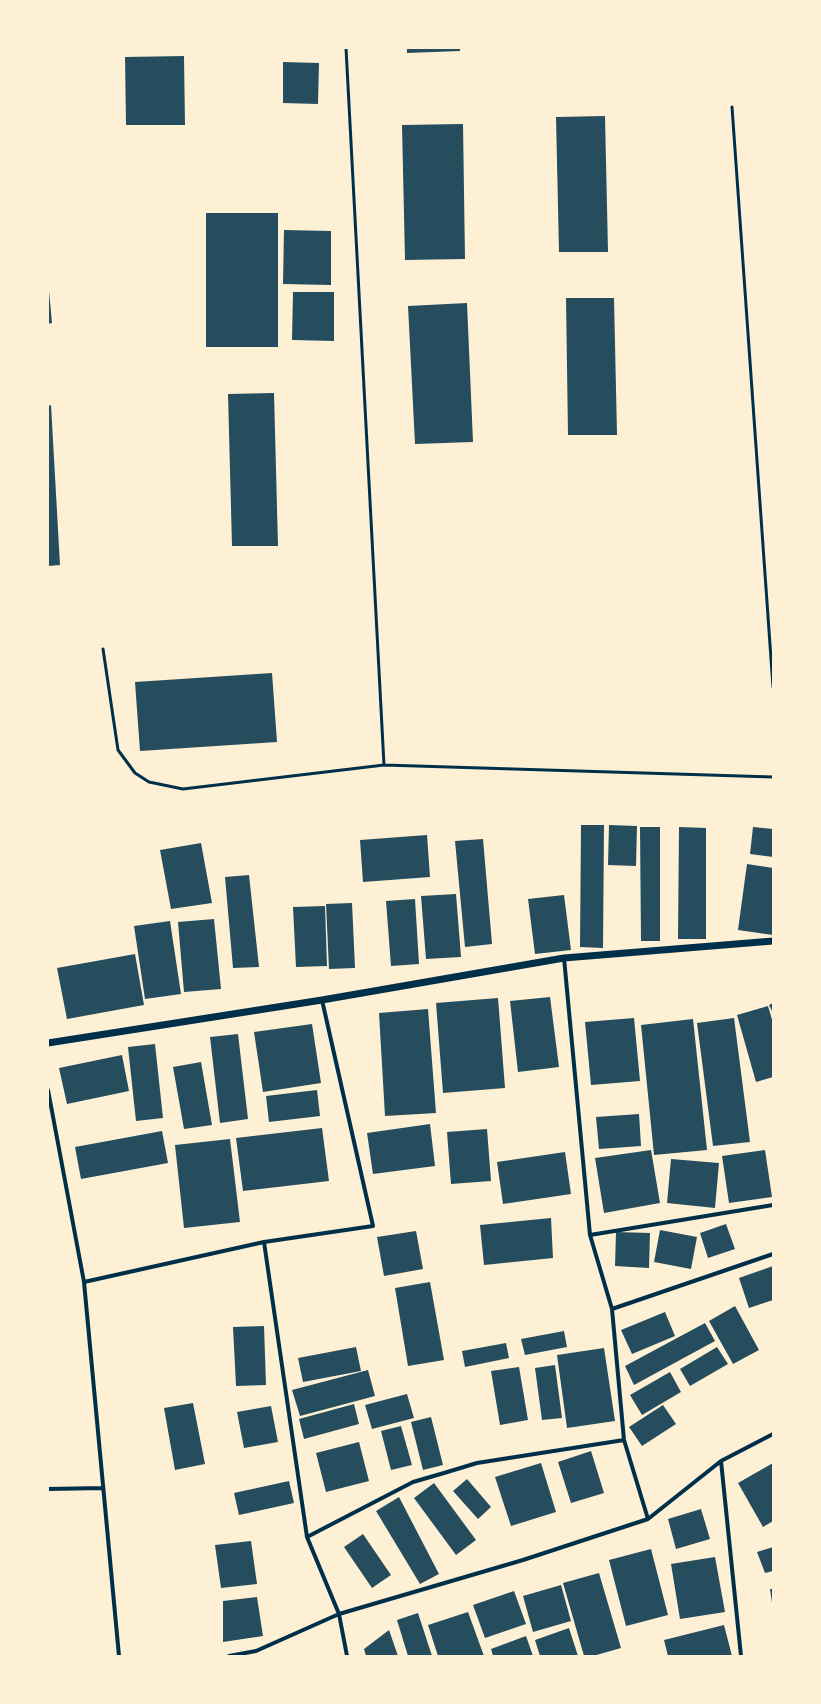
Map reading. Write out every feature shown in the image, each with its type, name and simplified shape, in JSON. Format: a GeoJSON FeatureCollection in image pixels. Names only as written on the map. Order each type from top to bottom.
{"type":"FeatureCollection","features":[{"type":"Feature","properties":{"kind":"street"},"geometry":{"type":"LineString","coordinates":[[48,1043],[322,1000],[564,958],[773,941]]}},
{"type":"Feature","properties":{"kind":"street"},"geometry":{"type":"LineString","coordinates":[[564,958],[590,1235],[612,1309],[624,1440],[648,1519]]}},
{"type":"Feature","properties":{"kind":"street"},"geometry":{"type":"LineString","coordinates":[[84,1282],[264,1242],[373,1226],[322,1000]]}},
{"type":"Feature","properties":{"kind":"street"},"geometry":{"type":"LineString","coordinates":[[48,1090],[84,1282],[119,1656]]}},
{"type":"Feature","properties":{"kind":"street"},"geometry":{"type":"LineString","coordinates":[[590,1235],[773,1205]]}},
{"type":"Feature","properties":{"kind":"street"},"geometry":{"type":"LineString","coordinates":[[264,1242],[307,1537],[339,1614],[347,1656]]}},
{"type":"Feature","properties":{"kind":"street"},"geometry":{"type":"LineString","coordinates":[[612,1309],[773,1254]]}},
{"type":"Feature","properties":{"kind":"street"},"geometry":{"type":"LineString","coordinates":[[229,1656],[256,1651],[339,1614],[523,1560],[648,1519],[721,1461],[773,1434]]}},
{"type":"Feature","properties":{"kind":"street"},"geometry":{"type":"LineString","coordinates":[[307,1537],[413,1482],[444,1472],[477,1463],[624,1440]]}},
{"type":"Feature","properties":{"kind":"street"},"geometry":{"type":"LineString","coordinates":[[721,1461],[741,1656]]}},
{"type":"Feature","properties":{"kind":"street"},"geometry":{"type":"LineString","coordinates":[[48,1489],[103,1488]]}},
{"type":"Feature","properties":{"kind":"street"},"geometry":{"type":"LineString","coordinates":[[256,1651],[257,1656]]}},
{"type":"Feature","properties":{"kind":"lane"},"geometry":{"type":"LineString","coordinates":[[346,48],[384,765]]}},
{"type":"Feature","properties":{"kind":"lane"},"geometry":{"type":"LineString","coordinates":[[732,107],[773,688]]}},
{"type":"Feature","properties":{"kind":"lane"},"geometry":{"type":"LineString","coordinates":[[103,649],[118,750],[135,773],[149,782],[182,789],[384,765],[773,777]]}},
{"type":"Feature","properties":{"kind":"building"},"geometry":{"type":"Polygon","coordinates":[[[407,48],[460,48],[460,51],[407,53],[407,48]]]}},
{"type":"Feature","properties":{"kind":"building"},"geometry":{"type":"Polygon","coordinates":[[[184,56],[185,125],[126,125],[125,57],[184,56]]]}},
{"type":"Feature","properties":{"kind":"building"},"geometry":{"type":"Polygon","coordinates":[[[283,62],[319,63],[318,104],[283,103],[283,62]]]}},
{"type":"Feature","properties":{"kind":"building"},"geometry":{"type":"Polygon","coordinates":[[[605,116],[608,252],[559,252],[556,117],[605,116]]]}},
{"type":"Feature","properties":{"kind":"building"},"geometry":{"type":"Polygon","coordinates":[[[463,124],[465,259],[405,260],[402,125],[463,124]]]}},
{"type":"Feature","properties":{"kind":"building"},"geometry":{"type":"Polygon","coordinates":[[[206,213],[278,213],[278,347],[206,347],[206,213]]]}},
{"type":"Feature","properties":{"kind":"building"},"geometry":{"type":"Polygon","coordinates":[[[284,230],[331,231],[331,285],[283,284],[284,230]]]}},
{"type":"Feature","properties":{"kind":"building"},"geometry":{"type":"Polygon","coordinates":[[[48,280],[52,323],[48,324],[48,280]]]}},
{"type":"Feature","properties":{"kind":"building"},"geometry":{"type":"Polygon","coordinates":[[[293,292],[334,292],[334,341],[292,340],[293,292]]]}},
{"type":"Feature","properties":{"kind":"building"},"geometry":{"type":"Polygon","coordinates":[[[566,298],[614,298],[617,435],[568,435],[566,298]]]}},
{"type":"Feature","properties":{"kind":"building"},"geometry":{"type":"Polygon","coordinates":[[[467,303],[473,442],[415,444],[408,306],[467,303]]]}},
{"type":"Feature","properties":{"kind":"building"},"geometry":{"type":"Polygon","coordinates":[[[274,393],[278,546],[232,546],[228,394],[274,393]]]}},
{"type":"Feature","properties":{"kind":"building"},"geometry":{"type":"Polygon","coordinates":[[[51,405],[60,565],[48,566],[48,406],[51,405]]]}},
{"type":"Feature","properties":{"kind":"building"},"geometry":{"type":"Polygon","coordinates":[[[272,673],[277,742],[140,751],[135,682],[272,673]]]}},
{"type":"Feature","properties":{"kind":"building"},"geometry":{"type":"Polygon","coordinates":[[[581,825],[604,825],[603,948],[580,947],[581,825]]]}},
{"type":"Feature","properties":{"kind":"building"},"geometry":{"type":"Polygon","coordinates":[[[609,825],[637,826],[636,866],[608,865],[609,825]]]}},
{"type":"Feature","properties":{"kind":"building"},"geometry":{"type":"Polygon","coordinates":[[[640,827],[660,827],[660,941],[641,941],[640,827]]]}},
{"type":"Feature","properties":{"kind":"building"},"geometry":{"type":"Polygon","coordinates":[[[679,827],[706,828],[706,939],[678,939],[679,827]]]}},
{"type":"Feature","properties":{"kind":"building"},"geometry":{"type":"Polygon","coordinates":[[[753,827],[773,829],[773,857],[750,854],[753,827]]]}},
{"type":"Feature","properties":{"kind":"building"},"geometry":{"type":"Polygon","coordinates":[[[427,835],[430,877],[363,882],[360,840],[427,835]]]}},
{"type":"Feature","properties":{"kind":"building"},"geometry":{"type":"Polygon","coordinates":[[[483,839],[492,944],[465,947],[455,841],[483,839]]]}},
{"type":"Feature","properties":{"kind":"building"},"geometry":{"type":"Polygon","coordinates":[[[201,843],[212,903],[171,909],[160,850],[201,843]]]}},
{"type":"Feature","properties":{"kind":"building"},"geometry":{"type":"Polygon","coordinates":[[[747,864],[773,868],[773,935],[738,930],[747,864]]]}},
{"type":"Feature","properties":{"kind":"building"},"geometry":{"type":"Polygon","coordinates":[[[249,875],[259,967],[233,968],[225,877],[249,875]]]}},
{"type":"Feature","properties":{"kind":"building"},"geometry":{"type":"Polygon","coordinates":[[[456,894],[461,957],[426,959],[421,896],[456,894]]]}},
{"type":"Feature","properties":{"kind":"building"},"geometry":{"type":"Polygon","coordinates":[[[564,895],[571,950],[535,954],[528,899],[564,895]]]}},
{"type":"Feature","properties":{"kind":"building"},"geometry":{"type":"Polygon","coordinates":[[[415,899],[419,964],[391,966],[386,901],[415,899]]]}},
{"type":"Feature","properties":{"kind":"building"},"geometry":{"type":"Polygon","coordinates":[[[352,903],[355,968],[329,969],[326,904],[352,903]]]}},
{"type":"Feature","properties":{"kind":"building"},"geometry":{"type":"Polygon","coordinates":[[[325,906],[327,966],[296,967],[293,907],[325,906]]]}},
{"type":"Feature","properties":{"kind":"building"},"geometry":{"type":"Polygon","coordinates":[[[214,919],[221,989],[184,992],[178,922],[214,919]]]}},
{"type":"Feature","properties":{"kind":"building"},"geometry":{"type":"Polygon","coordinates":[[[170,921],[181,994],[145,999],[134,926],[170,921]]]}},
{"type":"Feature","properties":{"kind":"building"},"geometry":{"type":"Polygon","coordinates":[[[135,954],[144,1005],[67,1019],[57,968],[135,954]]]}},
{"type":"Feature","properties":{"kind":"building"},"geometry":{"type":"Polygon","coordinates":[[[550,997],[559,1067],[518,1072],[510,1001],[550,997]]]}},
{"type":"Feature","properties":{"kind":"building"},"geometry":{"type":"Polygon","coordinates":[[[498,998],[505,1088],[443,1093],[436,1003],[498,998]]]}},
{"type":"Feature","properties":{"kind":"building"},"geometry":{"type":"Polygon","coordinates":[[[773,1003],[773,1013],[769,1005],[773,1003]]]}},
{"type":"Feature","properties":{"kind":"building"},"geometry":{"type":"Polygon","coordinates":[[[768,1006],[773,1023],[773,1077],[756,1082],[737,1015],[768,1006]]]}},
{"type":"Feature","properties":{"kind":"building"},"geometry":{"type":"Polygon","coordinates":[[[428,1009],[436,1113],[385,1116],[379,1013],[428,1009]]]}},
{"type":"Feature","properties":{"kind":"building"},"geometry":{"type":"Polygon","coordinates":[[[634,1018],[640,1081],[591,1085],[585,1022],[634,1018]]]}},
{"type":"Feature","properties":{"kind":"building"},"geometry":{"type":"Polygon","coordinates":[[[734,1018],[750,1142],[713,1146],[697,1023],[734,1018]]]}},
{"type":"Feature","properties":{"kind":"building"},"geometry":{"type":"Polygon","coordinates":[[[693,1019],[707,1150],[654,1155],[641,1025],[693,1019]]]}},
{"type":"Feature","properties":{"kind":"building"},"geometry":{"type":"Polygon","coordinates":[[[312,1024],[321,1083],[263,1092],[254,1032],[312,1024]]]}},
{"type":"Feature","properties":{"kind":"building"},"geometry":{"type":"Polygon","coordinates":[[[238,1034],[248,1119],[220,1123],[210,1037],[238,1034]]]}},
{"type":"Feature","properties":{"kind":"building"},"geometry":{"type":"Polygon","coordinates":[[[155,1044],[163,1118],[136,1121],[128,1047],[155,1044]]]}},
{"type":"Feature","properties":{"kind":"building"},"geometry":{"type":"Polygon","coordinates":[[[122,1055],[129,1091],[67,1104],[59,1068],[122,1055]]]}},
{"type":"Feature","properties":{"kind":"building"},"geometry":{"type":"Polygon","coordinates":[[[201,1062],[212,1125],[184,1129],[173,1067],[201,1062]]]}},
{"type":"Feature","properties":{"kind":"building"},"geometry":{"type":"Polygon","coordinates":[[[317,1090],[320,1116],[269,1122],[266,1096],[317,1090]]]}},
{"type":"Feature","properties":{"kind":"building"},"geometry":{"type":"Polygon","coordinates":[[[639,1114],[641,1146],[599,1149],[596,1117],[639,1114]]]}},
{"type":"Feature","properties":{"kind":"building"},"geometry":{"type":"Polygon","coordinates":[[[430,1124],[435,1166],[373,1174],[367,1133],[430,1124]]]}},
{"type":"Feature","properties":{"kind":"building"},"geometry":{"type":"Polygon","coordinates":[[[322,1128],[329,1181],[243,1191],[236,1138],[322,1128]]]}},
{"type":"Feature","properties":{"kind":"building"},"geometry":{"type":"Polygon","coordinates":[[[487,1129],[491,1181],[451,1184],[447,1132],[487,1129]]]}},
{"type":"Feature","properties":{"kind":"building"},"geometry":{"type":"Polygon","coordinates":[[[162,1131],[168,1163],[81,1179],[75,1147],[162,1131]]]}},
{"type":"Feature","properties":{"kind":"building"},"geometry":{"type":"Polygon","coordinates":[[[230,1139],[240,1222],[184,1228],[175,1145],[230,1139]]]}},
{"type":"Feature","properties":{"kind":"building"},"geometry":{"type":"Polygon","coordinates":[[[651,1150],[660,1203],[604,1213],[595,1158],[651,1150]]]}},
{"type":"Feature","properties":{"kind":"building"},"geometry":{"type":"Polygon","coordinates":[[[765,1150],[772,1197],[729,1203],[722,1156],[765,1150]]]}},
{"type":"Feature","properties":{"kind":"building"},"geometry":{"type":"Polygon","coordinates":[[[565,1152],[571,1194],[503,1204],[497,1162],[565,1152]]]}},
{"type":"Feature","properties":{"kind":"building"},"geometry":{"type":"Polygon","coordinates":[[[671,1159],[719,1163],[715,1208],[667,1203],[671,1159]]]}},
{"type":"Feature","properties":{"kind":"building"},"geometry":{"type":"Polygon","coordinates":[[[551,1218],[553,1258],[484,1265],[480,1225],[551,1218]]]}},
{"type":"Feature","properties":{"kind":"building"},"geometry":{"type":"Polygon","coordinates":[[[726,1224],[735,1249],[708,1258],[700,1233],[726,1224]]]}},
{"type":"Feature","properties":{"kind":"building"},"geometry":{"type":"Polygon","coordinates":[[[660,1230],[697,1237],[691,1269],[654,1262],[660,1230]]]}},
{"type":"Feature","properties":{"kind":"building"},"geometry":{"type":"Polygon","coordinates":[[[416,1231],[423,1269],[384,1276],[377,1237],[416,1231]]]}},
{"type":"Feature","properties":{"kind":"building"},"geometry":{"type":"Polygon","coordinates":[[[616,1232],[650,1233],[649,1268],[615,1266],[616,1232]]]}},
{"type":"Feature","properties":{"kind":"building"},"geometry":{"type":"Polygon","coordinates":[[[773,1266],[773,1300],[749,1308],[739,1278],[773,1266]]]}},
{"type":"Feature","properties":{"kind":"building"},"geometry":{"type":"Polygon","coordinates":[[[430,1282],[444,1360],[408,1366],[395,1288],[430,1282]]]}},
{"type":"Feature","properties":{"kind":"building"},"geometry":{"type":"Polygon","coordinates":[[[735,1306],[759,1350],[733,1364],[709,1321],[735,1306]]]}},
{"type":"Feature","properties":{"kind":"building"},"geometry":{"type":"Polygon","coordinates":[[[665,1312],[675,1336],[632,1354],[621,1330],[665,1312]]]}},
{"type":"Feature","properties":{"kind":"building"},"geometry":{"type":"Polygon","coordinates":[[[705,1323],[715,1341],[634,1385],[625,1366],[705,1323]]]}},
{"type":"Feature","properties":{"kind":"building"},"geometry":{"type":"Polygon","coordinates":[[[264,1326],[266,1385],[236,1386],[233,1327],[264,1326]]]}},
{"type":"Feature","properties":{"kind":"building"},"geometry":{"type":"Polygon","coordinates":[[[564,1331],[567,1347],[525,1355],[521,1339],[564,1331]]]}},
{"type":"Feature","properties":{"kind":"building"},"geometry":{"type":"Polygon","coordinates":[[[506,1343],[509,1358],[465,1367],[462,1351],[506,1343]]]}},
{"type":"Feature","properties":{"kind":"building"},"geometry":{"type":"Polygon","coordinates":[[[356,1347],[361,1371],[303,1382],[298,1358],[356,1347]]]}},
{"type":"Feature","properties":{"kind":"building"},"geometry":{"type":"Polygon","coordinates":[[[717,1347],[728,1364],[690,1386],[680,1369],[717,1347]]]}},
{"type":"Feature","properties":{"kind":"building"},"geometry":{"type":"Polygon","coordinates":[[[604,1348],[615,1421],[567,1428],[557,1355],[604,1348]]]}},
{"type":"Feature","properties":{"kind":"building"},"geometry":{"type":"Polygon","coordinates":[[[555,1365],[562,1418],[542,1420],[535,1368],[555,1365]]]}},
{"type":"Feature","properties":{"kind":"building"},"geometry":{"type":"Polygon","coordinates":[[[519,1367],[528,1420],[500,1425],[491,1371],[519,1367]]]}},
{"type":"Feature","properties":{"kind":"building"},"geometry":{"type":"Polygon","coordinates":[[[368,1370],[375,1396],[300,1416],[292,1390],[368,1370]]]}},
{"type":"Feature","properties":{"kind":"building"},"geometry":{"type":"Polygon","coordinates":[[[670,1372],[681,1392],[642,1415],[630,1395],[670,1372]]]}},
{"type":"Feature","properties":{"kind":"building"},"geometry":{"type":"Polygon","coordinates":[[[407,1394],[414,1418],[372,1429],[365,1405],[407,1394]]]}},
{"type":"Feature","properties":{"kind":"building"},"geometry":{"type":"Polygon","coordinates":[[[193,1403],[205,1464],[175,1470],[164,1408],[193,1403]]]}},
{"type":"Feature","properties":{"kind":"building"},"geometry":{"type":"Polygon","coordinates":[[[354,1404],[359,1424],[304,1439],[299,1419],[354,1404]]]}},
{"type":"Feature","properties":{"kind":"building"},"geometry":{"type":"Polygon","coordinates":[[[663,1405],[676,1424],[642,1446],[629,1427],[663,1405]]]}},
{"type":"Feature","properties":{"kind":"building"},"geometry":{"type":"Polygon","coordinates":[[[271,1406],[278,1442],[244,1448],[237,1412],[271,1406]]]}},
{"type":"Feature","properties":{"kind":"building"},"geometry":{"type":"Polygon","coordinates":[[[431,1417],[443,1465],[423,1470],[411,1422],[431,1417]]]}},
{"type":"Feature","properties":{"kind":"building"},"geometry":{"type":"Polygon","coordinates":[[[401,1426],[412,1465],[391,1470],[381,1431],[401,1426]]]}},
{"type":"Feature","properties":{"kind":"building"},"geometry":{"type":"Polygon","coordinates":[[[359,1442],[369,1481],[326,1492],[316,1453],[359,1442]]]}},
{"type":"Feature","properties":{"kind":"building"},"geometry":{"type":"Polygon","coordinates":[[[591,1451],[604,1493],[571,1503],[558,1462],[591,1451]]]}},
{"type":"Feature","properties":{"kind":"building"},"geometry":{"type":"Polygon","coordinates":[[[541,1463],[556,1512],[511,1526],[495,1477],[541,1463]]]}},
{"type":"Feature","properties":{"kind":"building"},"geometry":{"type":"Polygon","coordinates":[[[773,1463],[773,1521],[763,1527],[738,1483],[773,1463]]]}},
{"type":"Feature","properties":{"kind":"building"},"geometry":{"type":"Polygon","coordinates":[[[467,1479],[491,1507],[478,1519],[453,1491],[467,1479]]]}},
{"type":"Feature","properties":{"kind":"building"},"geometry":{"type":"Polygon","coordinates":[[[289,1481],[294,1503],[239,1515],[234,1493],[289,1481]]]}},
{"type":"Feature","properties":{"kind":"building"},"geometry":{"type":"Polygon","coordinates":[[[434,1483],[476,1540],[456,1555],[414,1498],[434,1483]]]}},
{"type":"Feature","properties":{"kind":"building"},"geometry":{"type":"Polygon","coordinates":[[[399,1497],[439,1574],[420,1584],[376,1511],[399,1497]]]}},
{"type":"Feature","properties":{"kind":"building"},"geometry":{"type":"Polygon","coordinates":[[[701,1509],[710,1539],[676,1549],[668,1519],[701,1509]]]}},
{"type":"Feature","properties":{"kind":"building"},"geometry":{"type":"Polygon","coordinates":[[[363,1534],[391,1575],[372,1588],[344,1547],[363,1534]]]}},
{"type":"Feature","properties":{"kind":"building"},"geometry":{"type":"Polygon","coordinates":[[[251,1541],[257,1584],[221,1588],[215,1545],[251,1541]]]}},
{"type":"Feature","properties":{"kind":"building"},"geometry":{"type":"Polygon","coordinates":[[[773,1547],[773,1571],[765,1573],[757,1552],[773,1547]]]}},
{"type":"Feature","properties":{"kind":"building"},"geometry":{"type":"Polygon","coordinates":[[[651,1549],[668,1615],[626,1626],[609,1560],[651,1549]]]}},
{"type":"Feature","properties":{"kind":"building"},"geometry":{"type":"Polygon","coordinates":[[[715,1557],[725,1612],[680,1619],[671,1564],[715,1557]]]}},
{"type":"Feature","properties":{"kind":"building"},"geometry":{"type":"Polygon","coordinates":[[[599,1573],[621,1648],[593,1656],[584,1656],[563,1583],[599,1573]]]}},
{"type":"Feature","properties":{"kind":"building"},"geometry":{"type":"Polygon","coordinates":[[[561,1585],[571,1621],[533,1632],[523,1596],[561,1585]]]}},
{"type":"Feature","properties":{"kind":"building"},"geometry":{"type":"Polygon","coordinates":[[[770,1589],[773,1589],[772,1603],[770,1589]]]}},
{"type":"Feature","properties":{"kind":"building"},"geometry":{"type":"Polygon","coordinates":[[[514,1591],[526,1624],[485,1638],[473,1605],[514,1591]]]}},
{"type":"Feature","properties":{"kind":"building"},"geometry":{"type":"Polygon","coordinates":[[[257,1597],[263,1636],[223,1642],[223,1601],[257,1597]]]}},
{"type":"Feature","properties":{"kind":"building"},"geometry":{"type":"Polygon","coordinates":[[[468,1612],[484,1656],[438,1656],[428,1625],[468,1612]]]}},
{"type":"Feature","properties":{"kind":"building"},"geometry":{"type":"Polygon","coordinates":[[[418,1613],[432,1656],[408,1656],[397,1620],[418,1613]]]}},
{"type":"Feature","properties":{"kind":"building"},"geometry":{"type":"Polygon","coordinates":[[[724,1625],[732,1656],[668,1656],[664,1640],[724,1625]]]}},
{"type":"Feature","properties":{"kind":"building"},"geometry":{"type":"Polygon","coordinates":[[[569,1628],[578,1656],[540,1656],[535,1640],[569,1628]]]}},
{"type":"Feature","properties":{"kind":"building"},"geometry":{"type":"Polygon","coordinates":[[[389,1630],[398,1656],[366,1656],[364,1649],[389,1630]]]}},
{"type":"Feature","properties":{"kind":"building"},"geometry":{"type":"Polygon","coordinates":[[[526,1636],[533,1656],[493,1656],[491,1649],[526,1636]]]}}]}
